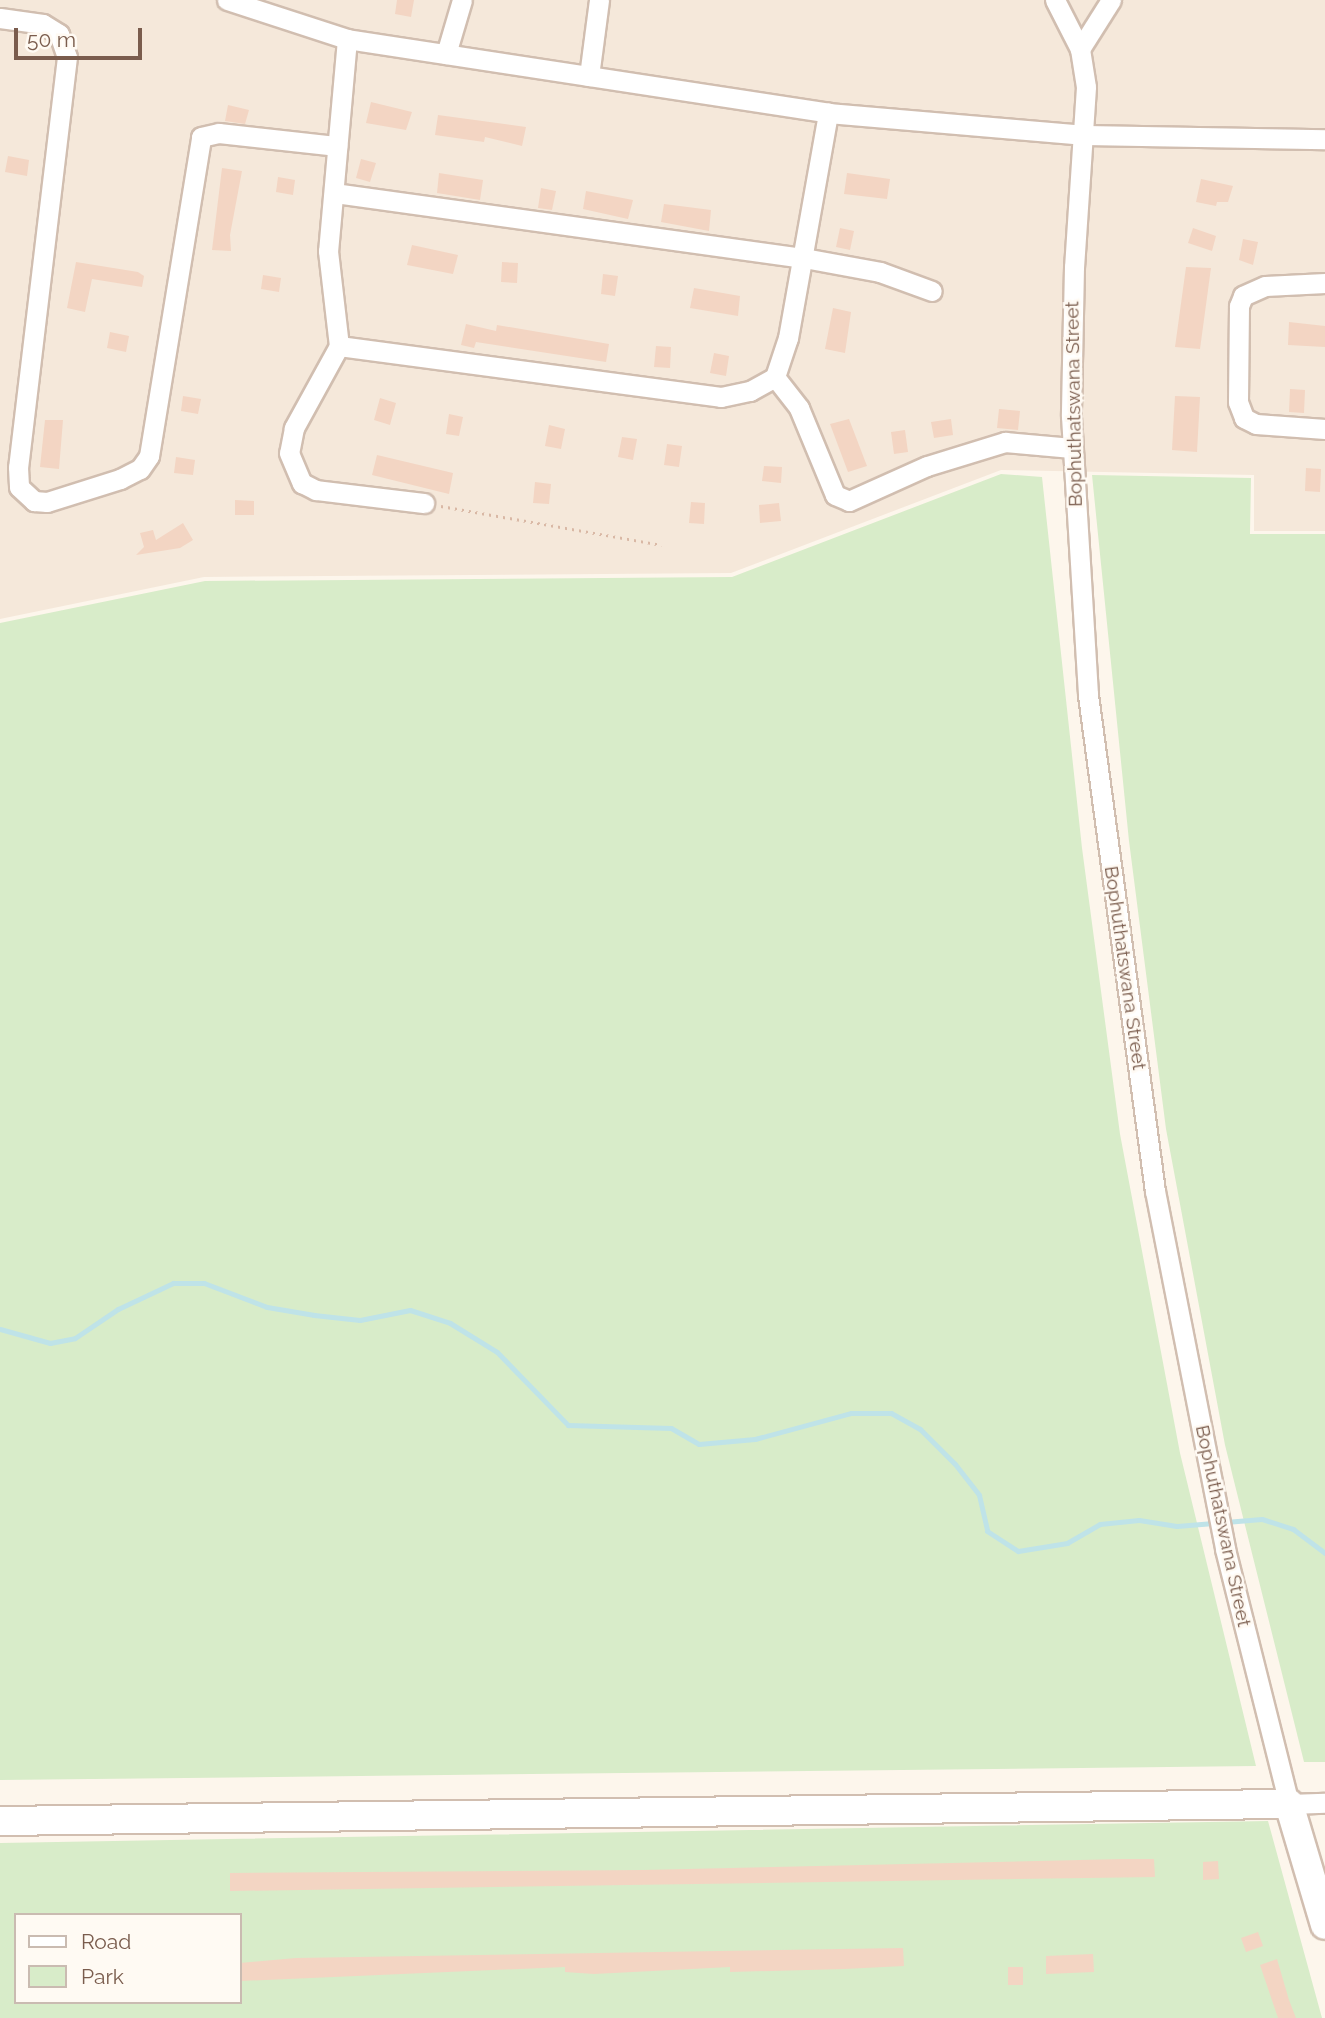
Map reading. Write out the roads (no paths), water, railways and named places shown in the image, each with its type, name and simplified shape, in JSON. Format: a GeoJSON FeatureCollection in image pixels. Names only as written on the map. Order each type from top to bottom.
{"type":"FeatureCollection","features":[{"type":"Feature","properties":{"kind":"street"},"geometry":{"type":"LineString","coordinates":[[227,0],[347,39],[828,113],[1085,135],[1325,139]]}},
{"type":"Feature","properties":{"kind":"street"},"geometry":{"type":"LineString","coordinates":[[446,54],[462,0]]}},
{"type":"Feature","properties":{"kind":"street"},"geometry":{"type":"LineString","coordinates":[[589,76],[599,0]]}},
{"type":"Feature","properties":{"kind":"street","name":"Bophuthatswana Street"},"geometry":{"type":"LineString","coordinates":[[1055,0],[1080,49],[1086,88],[1085,135],[1074,267],[1072,448],[1088,695],[1155,1191],[1225,1549],[1289,1804],[1325,1925]]}},
{"type":"Feature","properties":{"kind":"street"},"geometry":{"type":"LineString","coordinates":[[1080,49],[1111,0]]}},
{"type":"Feature","properties":{"kind":"street"},"geometry":{"type":"LineString","coordinates":[[0,18],[43,24],[59,34],[67,57],[18,467],[19,487],[34,501],[47,502],[120,479],[139,470],[149,456],[201,137],[219,133],[337,146]]}},
{"type":"Feature","properties":{"kind":"street"},"geometry":{"type":"LineString","coordinates":[[347,39],[328,251],[339,346],[294,428],[289,453],[302,483],[316,491],[424,503]]}},
{"type":"Feature","properties":{"kind":"street"},"geometry":{"type":"LineString","coordinates":[[339,346],[721,397],[750,391],[775,377],[804,258],[828,113]]}},
{"type":"Feature","properties":{"kind":"street"},"geometry":{"type":"LineString","coordinates":[[334,193],[804,258],[880,272],[932,291]]}},
{"type":"Feature","properties":{"kind":"street"},"geometry":{"type":"LineString","coordinates":[[1325,283],[1265,286],[1243,296],[1238,306],[1238,410],[1256,424],[1325,429]]}},
{"type":"Feature","properties":{"kind":"street"},"geometry":{"type":"LineString","coordinates":[[775,377],[799,408],[835,495],[849,501],[928,466],[1005,442],[1072,448]]}},
{"type":"Feature","properties":{"kind":"street"},"geometry":{"type":"LineString","coordinates":[[0,1821],[1325,1803]]}},
{"type":"Feature","properties":{"kind":"waterway"},"geometry":{"type":"LineString","coordinates":[[0,1329],[50,1343],[75,1338],[118,1309],[173,1283],[204,1283],[267,1307],[314,1315],[360,1320],[410,1310],[450,1323],[497,1352],[568,1425],[671,1428],[699,1444],[755,1439],[851,1413],[891,1413],[920,1429],[955,1464],[979,1495],[987,1531],[1018,1551],[1067,1543],[1100,1524],[1139,1520],[1177,1526],[1262,1519],[1293,1529],[1325,1553]]}}]}
